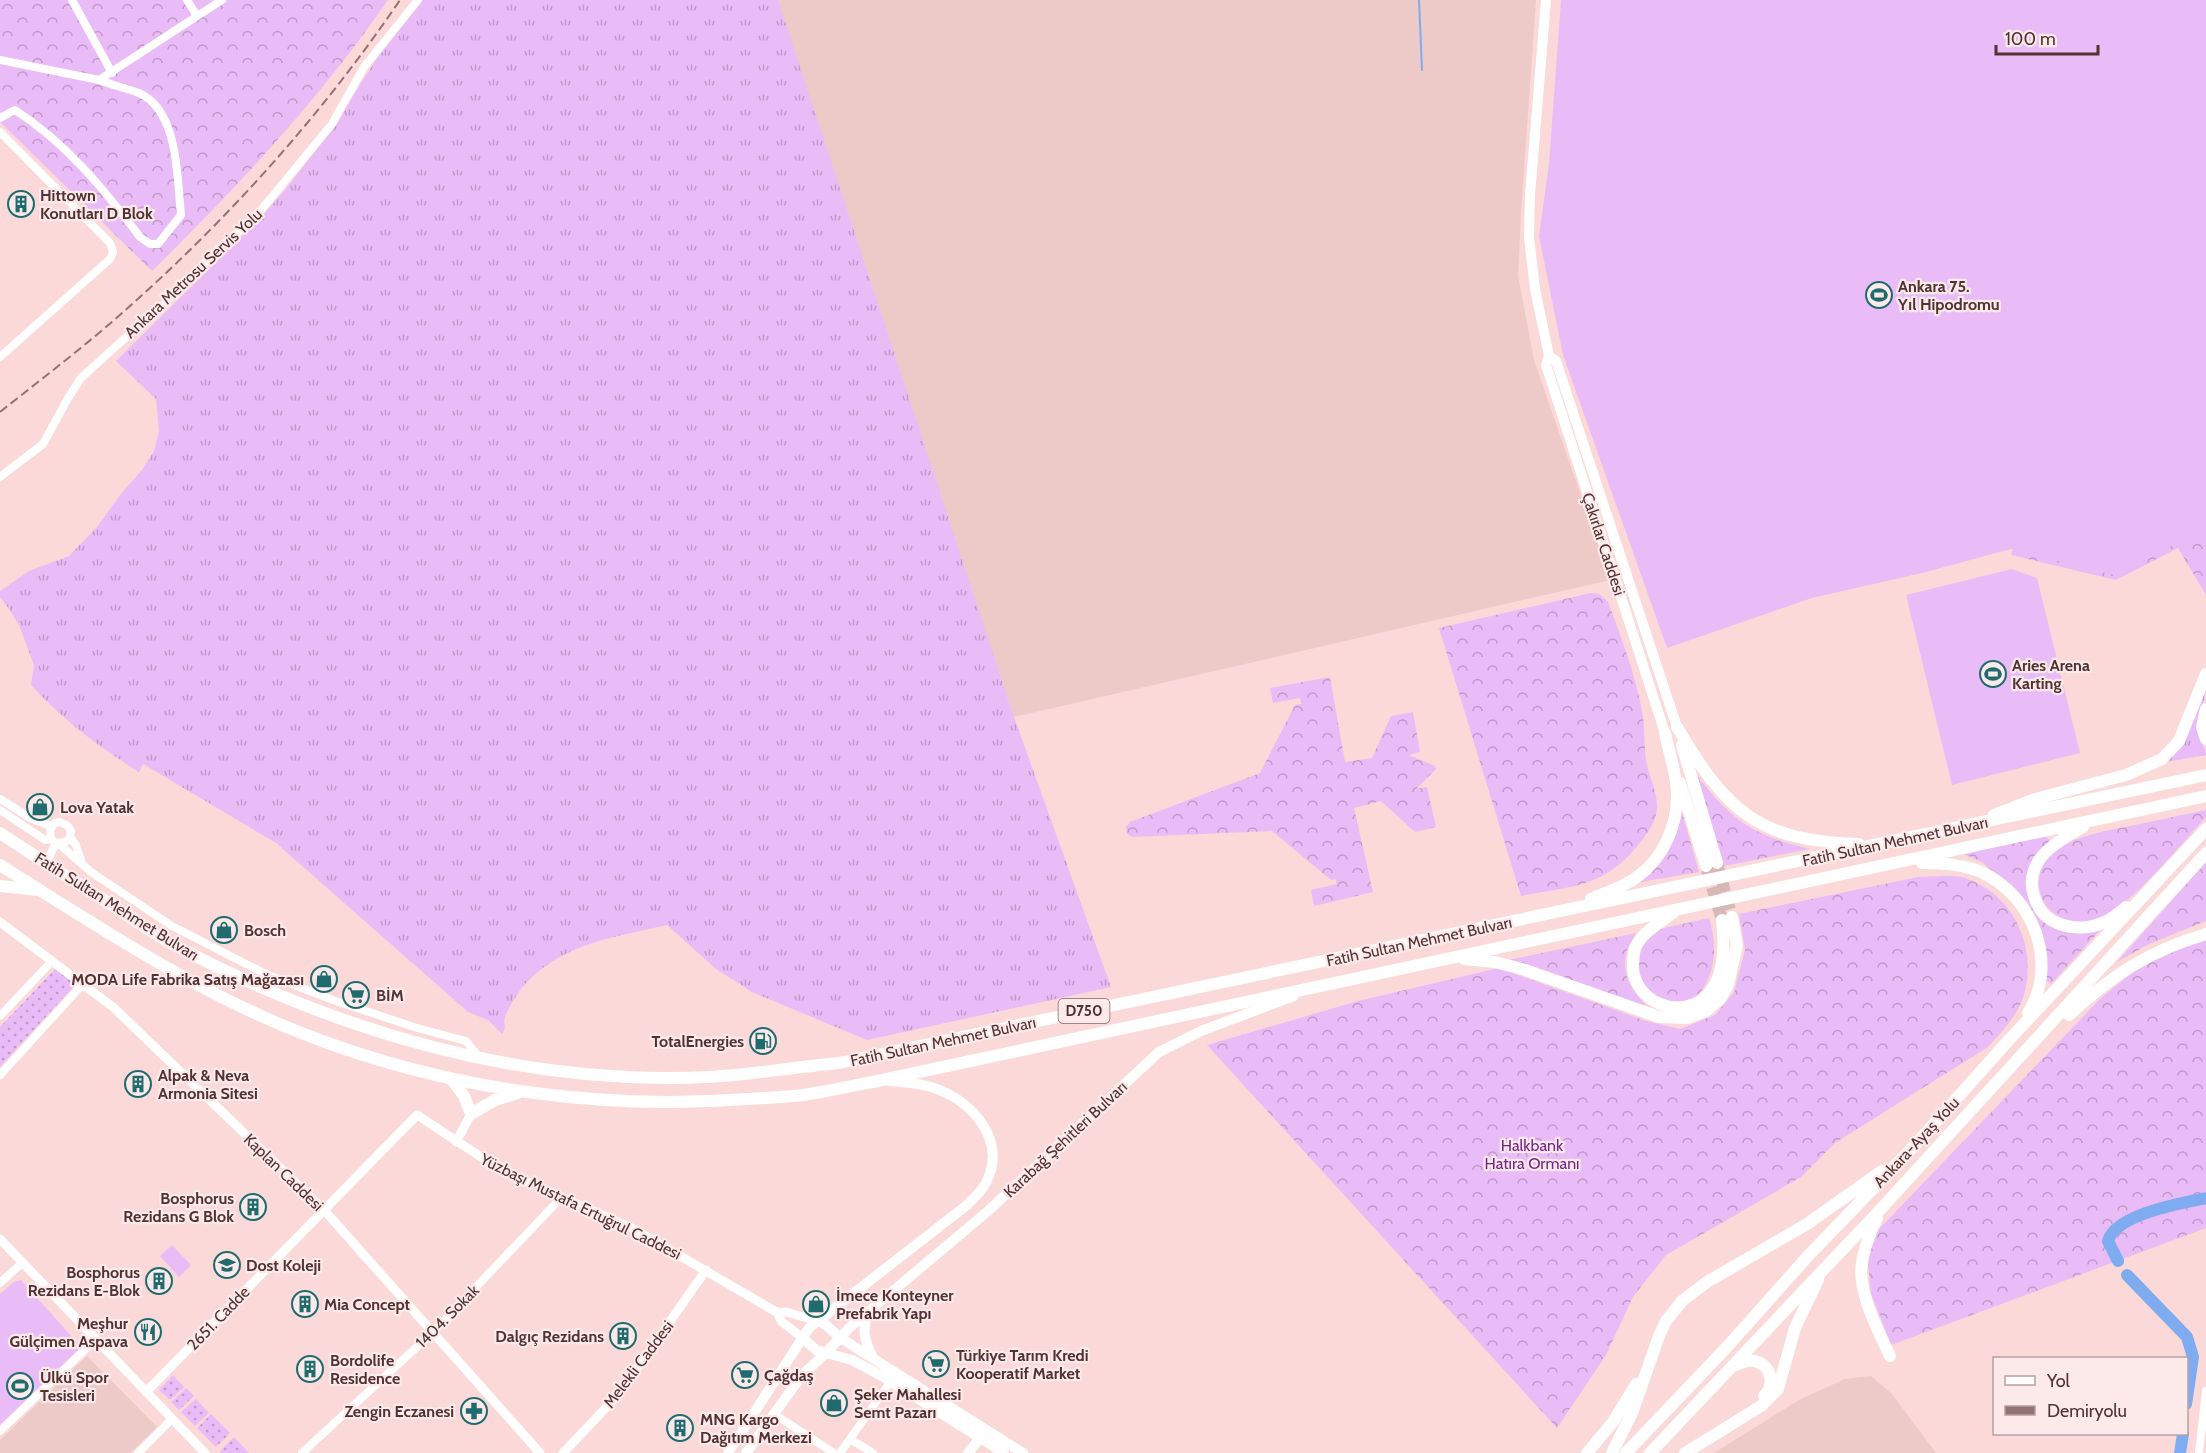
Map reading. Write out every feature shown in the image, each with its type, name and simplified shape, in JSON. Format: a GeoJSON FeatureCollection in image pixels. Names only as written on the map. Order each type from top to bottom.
{"type":"FeatureCollection","features":[{"type":"Feature","properties":{"kind":"highway"},"geometry":{"type":"LineString","coordinates":[[1954,829],[2032,800],[2126,775],[2162,759],[2179,741],[2206,674]]}},
{"type":"Feature","properties":{"kind":"highway"},"geometry":{"type":"LineString","coordinates":[[2206,709],[2202,727],[2206,739]]}},
{"type":"Feature","properties":{"kind":"highway"},"geometry":{"type":"LineString","coordinates":[[1677,727],[1698,764],[1713,783],[1730,801],[1765,827],[1811,840],[1881,845]]}},
{"type":"Feature","properties":{"kind":"highway"},"geometry":{"type":"LineString","coordinates":[[1665,733],[1711,864],[1677,727]]}},
{"type":"Feature","properties":{"kind":"highway"},"geometry":{"type":"LineString","coordinates":[[1564,910],[1625,885],[1638,877],[1660,852],[1674,822],[1677,790],[1665,733]]}},
{"type":"Feature","properties":{"kind":"highway","name":"Fatih Sultan Mehmet Bulvarı"},"geometry":{"type":"LineString","coordinates":[[0,833],[174,945],[295,1003],[363,1028],[434,1048],[577,1072],[641,1077],[708,1077],[839,1063],[2206,775]]}},
{"type":"Feature","properties":{"kind":"highway","name":"Fatih Sultan Mehmet Bulvarı"},"geometry":{"type":"LineString","coordinates":[[0,865],[157,963],[241,1006],[316,1039],[367,1056],[452,1080],[523,1092],[591,1099],[661,1102],[724,1101],[802,1095],[882,1080],[2206,796]]}},
{"type":"Feature","properties":{"kind":"highway"},"geometry":{"type":"LineString","coordinates":[[2097,820],[2050,849],[2040,858],[2035,867],[2032,878],[2035,899],[2045,916],[2062,926],[2094,925],[2115,916],[2206,827]]}},
{"type":"Feature","properties":{"kind":"highway","name":"Ankara-Ayaş Yolu"},"geometry":{"type":"LineString","coordinates":[[1626,1453],[1808,1256],[1916,1144],[2206,827]]}},
{"type":"Feature","properties":{"kind":"highway","name":"Ankara-Ayaş Yolu"},"geometry":{"type":"LineString","coordinates":[[1650,1453],[1880,1210],[2206,853]]}},
{"type":"Feature","properties":{"kind":"highway"},"geometry":{"type":"LineString","coordinates":[[1894,864],[1939,863],[1963,866],[1998,882],[2025,909],[2035,927],[2042,980],[2030,1011],[2008,1041]]}},
{"type":"Feature","properties":{"kind":"highway"},"geometry":{"type":"LineString","coordinates":[[0,886],[41,891]]}},
{"type":"Feature","properties":{"kind":"highway"},"geometry":{"type":"LineString","coordinates":[[1454,958],[1495,962],[1522,969],[1659,1017],[1688,1018],[1706,1011],[1720,999],[1728,985],[1737,945],[1727,919],[1724,951],[1718,977],[1712,990],[1703,999],[1691,1005],[1676,1008],[1661,1005],[1649,998],[1638,986],[1634,973],[1633,959],[1636,947],[1643,936],[1678,910]]}},
{"type":"Feature","properties":{"kind":"highway"},"geometry":{"type":"LineString","coordinates":[[2008,1071],[2112,978],[2159,950],[2206,934]]}},
{"type":"Feature","properties":{"kind":"highway"},"geometry":{"type":"LineString","coordinates":[[452,1080],[464,1096],[471,1114],[495,1100],[523,1092]]}},
{"type":"Feature","properties":{"kind":"highway"},"geometry":{"type":"LineString","coordinates":[[1612,1453],[1632,1413],[1649,1362],[1666,1322],[1691,1293],[1715,1276],[1806,1224],[1857,1190],[1916,1144]]}},
{"type":"Feature","properties":{"kind":"highway"},"geometry":{"type":"LineString","coordinates":[[1880,1210],[1865,1245],[1861,1264],[1861,1280],[1876,1325],[1890,1356]]}},
{"type":"Feature","properties":{"kind":"highway"},"geometry":{"type":"LineString","coordinates":[[1685,1453],[1761,1406],[1778,1389],[1793,1334],[1824,1268]]}},
{"type":"Feature","properties":{"kind":"highway"},"geometry":{"type":"LineString","coordinates":[[1676,1453],[1761,1398],[1769,1390],[1772,1383],[1769,1373],[1759,1362],[1748,1361],[1730,1367]]}},
{"type":"Feature","properties":{"kind":"highway"},"geometry":{"type":"LineString","coordinates":[[1587,1453],[1613,1422],[1649,1362]]}},
{"type":"Feature","properties":{"kind":"main road","name":"Çakırlar Caddesi"},"geometry":{"type":"LineString","coordinates":[[1546,0],[1530,195],[1529,237],[1535,289],[1549,356],[1546,365],[1665,733]]}},
{"type":"Feature","properties":{"kind":"main road","name":"Çakırlar Caddesi"},"geometry":{"type":"LineString","coordinates":[[1549,356],[1556,361],[1677,727]]}},
{"type":"Feature","properties":{"kind":"main road"},"geometry":{"type":"LineString","coordinates":[[1645,673],[1657,669]]}},
{"type":"Feature","properties":{"kind":"main road","name":"Karabağ Şehitleri Bulvarı"},"geometry":{"type":"LineString","coordinates":[[747,1453],[802,1375],[835,1345],[839,1337],[988,1211],[1159,1052],[1201,1031],[1318,987]]}},
{"type":"Feature","properties":{"kind":"main road","name":"Karabağ Şehitleri Bulvarı"},"geometry":{"type":"LineString","coordinates":[[728,1453],[809,1328],[967,1205],[982,1190],[989,1176],[992,1148],[988,1132],[967,1107],[935,1088],[916,1083],[882,1080]]}},
{"type":"Feature","properties":{"kind":"main road"},"geometry":{"type":"LineString","coordinates":[[872,1307],[863,1330],[873,1359]]}},
{"type":"Feature","properties":{"kind":"main road"},"geometry":{"type":"LineString","coordinates":[[818,1321],[873,1359],[1023,1453]]}},
{"type":"Feature","properties":{"kind":"main road"},"geometry":{"type":"LineString","coordinates":[[804,1338],[816,1350],[852,1360],[891,1381],[1004,1453]]}},
{"type":"Feature","properties":{"kind":"main road"},"geometry":{"type":"LineString","coordinates":[[968,1453],[980,1438]]}},
{"type":"Feature","properties":{"kind":"street"},"geometry":{"type":"LineString","coordinates":[[72,0],[112,72]]}},
{"type":"Feature","properties":{"kind":"street"},"geometry":{"type":"LineString","coordinates":[[187,0],[196,16]]}},
{"type":"Feature","properties":{"kind":"street"},"geometry":{"type":"LineString","coordinates":[[99,80],[222,0]]}},
{"type":"Feature","properties":{"kind":"street","name":"Ankara Metrosu Servis Yolu"},"geometry":{"type":"LineString","coordinates":[[0,477],[43,444],[81,378],[159,309],[220,247],[253,220],[332,124],[364,67],[418,0]]}},
{"type":"Feature","properties":{"kind":"street"},"geometry":{"type":"LineString","coordinates":[[0,60],[99,80],[140,94],[153,104],[168,125],[173,145],[181,215],[158,244],[150,244],[140,237],[87,171],[41,127],[15,110],[0,118]]}},
{"type":"Feature","properties":{"kind":"street"},"geometry":{"type":"LineString","coordinates":[[0,132],[110,243],[113,252],[110,260],[0,357]]}},
{"type":"Feature","properties":{"kind":"street"},"geometry":{"type":"LineString","coordinates":[[0,799],[32,819],[51,826],[60,822],[66,824],[70,828],[70,837],[76,845],[82,864]]}},
{"type":"Feature","properties":{"kind":"street"},"geometry":{"type":"LineString","coordinates":[[0,810],[45,840],[66,842],[70,837]]}},
{"type":"Feature","properties":{"kind":"street"},"geometry":{"type":"LineString","coordinates":[[51,826],[49,832],[56,842],[82,864],[172,926],[273,977],[372,1014],[466,1041],[479,1057]]}},
{"type":"Feature","properties":{"kind":"street"},"geometry":{"type":"LineString","coordinates":[[46,863],[56,842]]}},
{"type":"Feature","properties":{"kind":"street","name":"Kaplan Caddesi"},"geometry":{"type":"LineString","coordinates":[[0,922],[113,1007],[324,1210],[540,1453]]}},
{"type":"Feature","properties":{"kind":"street"},"geometry":{"type":"LineString","coordinates":[[0,1016],[52,961]]}},
{"type":"Feature","properties":{"kind":"street"},"geometry":{"type":"LineString","coordinates":[[268,990],[273,977]]}},
{"type":"Feature","properties":{"kind":"street"},"geometry":{"type":"LineString","coordinates":[[0,1075],[83,984]]}},
{"type":"Feature","properties":{"kind":"street"},"geometry":{"type":"LineString","coordinates":[[456,1142],[471,1114]]}},
{"type":"Feature","properties":{"kind":"street","name":"2651. Cadde"},"geometry":{"type":"LineString","coordinates":[[146,1392],[417,1116]]}},
{"type":"Feature","properties":{"kind":"street","name":"Yüzbaşı Mustafa Ertuğrul Caddesi"},"geometry":{"type":"LineString","coordinates":[[417,1116],[501,1170],[634,1229],[706,1270],[778,1313],[781,1320],[804,1338]]}},
{"type":"Feature","properties":{"kind":"street","name":"1404. Sokak"},"geometry":{"type":"LineString","coordinates":[[302,1453],[433,1332],[561,1198]]}},
{"type":"Feature","properties":{"kind":"street"},"geometry":{"type":"LineString","coordinates":[[0,1239],[205,1453]]}},
{"type":"Feature","properties":{"kind":"street"},"geometry":{"type":"LineString","coordinates":[[0,1283],[22,1263]]}},
{"type":"Feature","properties":{"kind":"street","name":"Melekli Caddesi"},"geometry":{"type":"LineString","coordinates":[[563,1453],[620,1394],[706,1270]]}},
{"type":"Feature","properties":{"kind":"street","name":"Yüzbaşı Mustafa Ertuğrul Caddesi"},"geometry":{"type":"LineString","coordinates":[[778,1313],[786,1312],[818,1321]]}},
{"type":"Feature","properties":{"kind":"street"},"geometry":{"type":"LineString","coordinates":[[0,1431],[95,1340]]}},
{"type":"Feature","properties":{"kind":"street"},"geometry":{"type":"LineString","coordinates":[[840,1453],[891,1381]]}},
{"type":"Feature","properties":{"kind":"street"},"geometry":{"type":"LineString","coordinates":[[2199,1453],[2206,1391]]}},
{"type":"Feature","properties":{"kind":"street"},"geometry":{"type":"LineString","coordinates":[[774,1414],[834,1453]]}},
{"type":"Feature","properties":{"kind":"street"},"geometry":{"type":"LineString","coordinates":[[138,1453],[172,1419]]}},
{"type":"Feature","properties":{"kind":"street"},"geometry":{"type":"LineString","coordinates":[[850,1439],[873,1453]]}},
{"type":"Feature","properties":{"kind":"shaded area"},"geometry":{"type":"Polygon","coordinates":[[[777,0],[1536,0],[1518,276],[1534,360],[1610,580],[1014,717],[777,0]]]}},
{"type":"Feature","properties":{"kind":"shaded area"},"geometry":{"type":"Polygon","coordinates":[[[87,1356],[157,1427],[130,1453],[0,1453],[0,1440],[87,1356]]]}},
{"type":"Feature","properties":{"kind":"shaded area"},"geometry":{"type":"Polygon","coordinates":[[[1871,1376],[1892,1394],[1936,1453],[1714,1453],[1799,1400],[1845,1379],[1871,1376]]]}},
{"type":"Feature","properties":{"kind":"green space"},"geometry":{"type":"Polygon","coordinates":[[[0,0],[388,0],[306,107],[216,207],[152,271],[0,122],[0,0]]]}},
{"type":"Feature","properties":{"kind":"green space"},"geometry":{"type":"Polygon","coordinates":[[[421,0],[778,0],[1014,717],[1111,987],[867,1040],[752,992],[716,969],[667,925],[607,939],[552,961],[521,989],[512,1002],[506,1014],[502,1034],[488,1020],[468,1012],[276,843],[143,764],[139,772],[124,763],[69,721],[31,685],[34,665],[19,625],[0,597],[0,591],[29,571],[69,556],[97,527],[142,470],[154,451],[159,431],[156,399],[116,361],[258,221],[284,191],[327,136],[376,60],[421,0]]]}},
{"type":"Feature","properties":{"kind":"green space","name":"Ankara 75. Yıl Hipodromu"},"geometry":{"type":"Polygon","coordinates":[[[1561,0],[2206,0],[2206,527],[2118,576],[2011,549],[1926,572],[1812,598],[1667,648],[1563,355],[1539,236],[1549,164],[1561,0]]]}},
{"type":"Feature","properties":{"kind":"green space"},"geometry":{"type":"Polygon","coordinates":[[[2032,493],[2206,505],[2206,595],[2178,548],[2116,580],[2011,555],[2032,493]]]}},
{"type":"Feature","properties":{"kind":"green space","name":"Aries Arena Karting"},"geometry":{"type":"Polygon","coordinates":[[[2012,569],[2037,578],[2080,753],[1952,785],[1906,595],[2012,569]]]}},
{"type":"Feature","properties":{"kind":"green space"},"geometry":{"type":"Polygon","coordinates":[[[1591,593],[1599,594],[1608,602],[1632,669],[1644,723],[1646,761],[1656,797],[1656,814],[1641,841],[1612,870],[1586,883],[1521,896],[1439,628],[1591,593]]]}},
{"type":"Feature","properties":{"kind":"green space"},"geometry":{"type":"Polygon","coordinates":[[[1330,677],[1345,762],[1372,758],[1391,716],[1413,712],[1420,752],[1409,755],[1435,766],[1436,769],[1416,789],[1427,787],[1436,827],[1415,832],[1381,801],[1354,808],[1373,892],[1314,906],[1311,890],[1337,884],[1336,879],[1331,880],[1272,831],[1133,837],[1127,834],[1126,827],[1130,822],[1260,773],[1295,705],[1301,704],[1300,698],[1273,703],[1270,688],[1330,677]]]}},
{"type":"Feature","properties":{"kind":"green space"},"geometry":{"type":"Polygon","coordinates":[[[2206,688],[2198,735],[2206,755],[2166,762],[2181,747],[2206,688]]]}},
{"type":"Feature","properties":{"kind":"green space"},"geometry":{"type":"Polygon","coordinates":[[[1697,775],[1721,804],[1745,824],[1774,838],[1810,849],[1724,866],[1697,775]]]}},
{"type":"Feature","properties":{"kind":"green space"},"geometry":{"type":"Polygon","coordinates":[[[1679,802],[1699,872],[1635,883],[1653,867],[1679,802]]]}},
{"type":"Feature","properties":{"kind":"green space"},"geometry":{"type":"Polygon","coordinates":[[[2206,810],[2206,817],[2170,857],[2141,888],[2113,912],[2101,918],[2082,922],[2066,920],[2053,912],[2044,901],[2039,888],[2040,874],[2046,860],[2068,843],[2103,831],[2206,810]]]}},
{"type":"Feature","properties":{"kind":"green space"},"geometry":{"type":"Polygon","coordinates":[[[2043,835],[2050,840],[2033,862],[2026,880],[2029,898],[2036,909],[2046,921],[2103,927],[2051,984],[2046,980],[2047,956],[2042,933],[2008,885],[1982,862],[1961,853],[2043,835]]]}},
{"type":"Feature","properties":{"kind":"green space"},"geometry":{"type":"Polygon","coordinates":[[[2206,862],[2206,921],[2149,944],[2117,962],[2206,862]]]}},
{"type":"Feature","properties":{"kind":"green space","name":"Halkbank Hatıra Ormanı"},"geometry":{"type":"Polygon","coordinates":[[[1918,877],[1963,877],[1984,887],[2010,911],[2024,942],[2027,959],[2024,995],[2014,1016],[1988,1047],[1835,1143],[1801,1177],[1666,1255],[1633,1297],[1606,1355],[1557,1428],[1207,1045],[1358,1001],[1499,968],[1646,1021],[1680,1029],[1715,1015],[1734,992],[1745,950],[1739,914],[1918,877]]]}},
{"type":"Feature","properties":{"kind":"green space"},"geometry":{"type":"Polygon","coordinates":[[[1709,918],[1714,953],[1711,970],[1704,987],[1693,998],[1685,1001],[1669,1001],[1653,994],[1643,984],[1636,963],[1644,943],[1660,929],[1709,918]]]}},
{"type":"Feature","properties":{"kind":"green space"},"geometry":{"type":"Polygon","coordinates":[[[1636,933],[1627,950],[1625,967],[1633,989],[1649,1008],[1508,960],[1636,933]]]}},
{"type":"Feature","properties":{"kind":"green space"},"geometry":{"type":"Polygon","coordinates":[[[2206,940],[2206,1228],[1891,1345],[1871,1293],[1867,1256],[1876,1232],[2100,999],[2140,966],[2168,953],[2206,940]]]}},
{"type":"Feature","properties":{"kind":"green space"},"geometry":{"type":"Polygon","coordinates":[[[55,969],[73,981],[73,987],[0,1067],[0,1027],[55,969]]]}},
{"type":"Feature","properties":{"kind":"green space"},"geometry":{"type":"Polygon","coordinates":[[[172,1245],[191,1265],[179,1277],[160,1256],[172,1245]]]}},
{"type":"Feature","properties":{"kind":"green space","name":"Ülkü Spor Tesisleri"},"geometry":{"type":"Polygon","coordinates":[[[21,1280],[81,1347],[0,1425],[0,1294],[14,1282],[21,1280]]]}},
{"type":"Feature","properties":{"kind":"green space"},"geometry":{"type":"Polygon","coordinates":[[[173,1375],[184,1387],[170,1400],[159,1390],[173,1375]]]}},
{"type":"Feature","properties":{"kind":"green space"},"geometry":{"type":"Polygon","coordinates":[[[186,1388],[194,1396],[179,1410],[171,1402],[186,1388]]]}},
{"type":"Feature","properties":{"kind":"green space"},"geometry":{"type":"Polygon","coordinates":[[[196,1399],[209,1413],[195,1426],[181,1412],[196,1399]]]}},
{"type":"Feature","properties":{"kind":"green space"},"geometry":{"type":"Polygon","coordinates":[[[211,1414],[230,1433],[216,1447],[197,1428],[211,1414]]]}},
{"type":"Feature","properties":{"kind":"green space"},"geometry":{"type":"Polygon","coordinates":[[[234,1437],[249,1453],[221,1453],[220,1451],[234,1437]]]}},
{"type":"Feature","properties":{"kind":"waterway"},"geometry":{"type":"LineString","coordinates":[[1419,0],[1422,70]]}},
{"type":"Feature","properties":{"kind":"waterway"},"geometry":{"type":"LineString","coordinates":[[2118,1261],[2108,1241],[2123,1224],[2151,1211],[2206,1198]]}},
{"type":"Feature","properties":{"kind":"waterway"},"geometry":{"type":"LineString","coordinates":[[2127,1275],[2187,1337],[2193,1357],[2188,1391]]}},
{"type":"Feature","properties":{"kind":"waterway"},"geometry":{"type":"LineString","coordinates":[[2180,1453],[2183,1435]]}},
{"type":"Feature","properties":{"kind":"tunnel"},"geometry":{"type":"LineString","coordinates":[[1717,863],[1732,917]]}},
{"type":"Feature","properties":{"kind":"tunnel"},"geometry":{"type":"LineString","coordinates":[[1707,870],[1722,920]]}},
{"type":"Feature","properties":{"kind":"railway"},"geometry":{"type":"LineString","coordinates":[[0,412],[114,320],[168,271],[240,199],[340,83],[400,0]]}},
{"type":"Feature","properties":{"kind":"place","name":"Hittown Konutları D Blok"},"geometry":{"type":"Point","coordinates":[21,204]}},
{"type":"Feature","properties":{"kind":"place","name":"Ankara 75. Yıl Hipodromu"},"geometry":{"type":"Point","coordinates":[1879,295]}},
{"type":"Feature","properties":{"kind":"place","name":"Aries Arena Karting"},"geometry":{"type":"Point","coordinates":[1993,674]}},
{"type":"Feature","properties":{"kind":"place","name":"Lova Yatak"},"geometry":{"type":"Point","coordinates":[40,807]}},
{"type":"Feature","properties":{"kind":"place","name":"Bosch"},"geometry":{"type":"Point","coordinates":[224,930]}},
{"type":"Feature","properties":{"kind":"place","name":"MODA Life Fabrika Satış Mağazası"},"geometry":{"type":"Point","coordinates":[324,979]}},
{"type":"Feature","properties":{"kind":"place","name":"BİM"},"geometry":{"type":"Point","coordinates":[356,995]}},
{"type":"Feature","properties":{"kind":"place","name":"TotalEnergies"},"geometry":{"type":"Point","coordinates":[763,1041]}},
{"type":"Feature","properties":{"kind":"place","name":"Alpak & Neva Armonia Sitesi"},"geometry":{"type":"Point","coordinates":[138,1084]}},
{"type":"Feature","properties":{"kind":"place","name":"Bosphorus Rezidans G Blok"},"geometry":{"type":"Point","coordinates":[253,1207]}},
{"type":"Feature","properties":{"kind":"place","name":"Dost Koleji"},"geometry":{"type":"Point","coordinates":[227,1265]}},
{"type":"Feature","properties":{"kind":"place","name":"Bosphorus Rezidans E-Blok"},"geometry":{"type":"Point","coordinates":[159,1281]}},
{"type":"Feature","properties":{"kind":"place","name":"Mia Concept"},"geometry":{"type":"Point","coordinates":[305,1304]}},
{"type":"Feature","properties":{"kind":"place","name":"İmece Konteyner Prefabrik Yapı"},"geometry":{"type":"Point","coordinates":[816,1304]}},
{"type":"Feature","properties":{"kind":"place","name":"Meşhur Gülçimen Aspava"},"geometry":{"type":"Point","coordinates":[148,1332]}},
{"type":"Feature","properties":{"kind":"place","name":"Dalgıç Rezidans"},"geometry":{"type":"Point","coordinates":[623,1336]}},
{"type":"Feature","properties":{"kind":"place","name":"Türkiye Tarım Kredi Kooperatif Market"},"geometry":{"type":"Point","coordinates":[936,1364]}},
{"type":"Feature","properties":{"kind":"place","name":"Bordolife Residence"},"geometry":{"type":"Point","coordinates":[310,1369]}},
{"type":"Feature","properties":{"kind":"place","name":"Çağdaş"},"geometry":{"type":"Point","coordinates":[745,1375]}},
{"type":"Feature","properties":{"kind":"place","name":"Ülkü Spor Tesisleri"},"geometry":{"type":"Point","coordinates":[20,1386]}},
{"type":"Feature","properties":{"kind":"place","name":"Şeker Mahallesi Semt Pazarı"},"geometry":{"type":"Point","coordinates":[834,1403]}},
{"type":"Feature","properties":{"kind":"place","name":"Zengin Eczanesi"},"geometry":{"type":"Point","coordinates":[474,1411]}},
{"type":"Feature","properties":{"kind":"place","name":"MNG Kargo Dağıtım Merkezi"},"geometry":{"type":"Point","coordinates":[680,1428]}}]}
